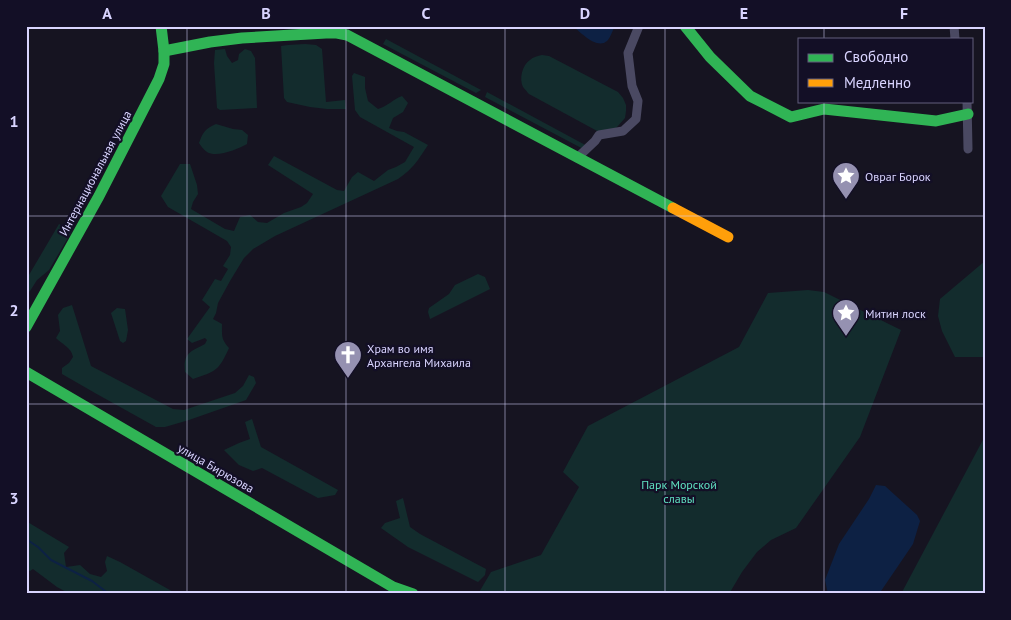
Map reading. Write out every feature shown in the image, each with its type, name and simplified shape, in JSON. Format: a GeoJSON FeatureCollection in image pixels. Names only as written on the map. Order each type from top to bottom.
{"type":"FeatureCollection","features":[{"type":"Feature","properties":{"kind":"street","name":"Интернациональная улица"},"geometry":{"type":"LineString","coordinates":[[26,327],[94,204],[159,79],[164,64],[161,26]]}},
{"type":"Feature","properties":{"kind":"street"},"geometry":{"type":"LineString","coordinates":[[577,158],[599,135],[623,131],[636,119],[638,101],[632,86],[628,54],[639,26]]}},
{"type":"Feature","properties":{"kind":"street"},"geometry":{"type":"LineString","coordinates":[[685,26],[710,57],[750,96],[791,116],[824,109],[936,121],[968,114]]}},
{"type":"Feature","properties":{"kind":"street"},"geometry":{"type":"LineString","coordinates":[[164,51],[242,38],[326,32],[347,35],[728,238]]}},
{"type":"Feature","properties":{"kind":"street"},"geometry":{"type":"LineString","coordinates":[[967,102],[968,149]]}},
{"type":"Feature","properties":{"kind":"street","name":"улица Бирюзова"},"geometry":{"type":"LineString","coordinates":[[26,372],[397,590],[413,594]]}},
{"type":"Feature","properties":{"kind":"green space"},"geometry":{"type":"Polygon","coordinates":[[[386,39],[481,90],[476,93],[383,44],[386,39]]]}},
{"type":"Feature","properties":{"kind":"green space"},"geometry":{"type":"Polygon","coordinates":[[[316,45],[322,49],[326,102],[345,100],[346,109],[310,107],[287,102],[284,98],[281,46],[316,45]]]}},
{"type":"Feature","properties":{"kind":"green space"},"geometry":{"type":"Polygon","coordinates":[[[225,49],[232,63],[238,60],[239,54],[245,49],[251,51],[255,58],[257,108],[220,110],[217,108],[215,50],[225,49]]]}},
{"type":"Feature","properties":{"kind":"green space"},"geometry":{"type":"Polygon","coordinates":[[[542,55],[549,56],[618,92],[626,105],[625,118],[612,131],[599,132],[529,94],[522,84],[521,76],[523,69],[531,59],[542,55]]]}},
{"type":"Feature","properties":{"kind":"green space"},"geometry":{"type":"Polygon","coordinates":[[[354,73],[365,77],[368,101],[378,109],[402,96],[408,103],[403,112],[393,118],[389,128],[404,132],[428,145],[412,167],[398,179],[275,236],[253,249],[244,258],[230,281],[218,303],[213,319],[222,324],[223,337],[229,348],[223,361],[216,369],[193,379],[185,372],[186,357],[192,351],[205,344],[207,340],[205,338],[192,343],[187,339],[210,307],[202,300],[215,279],[221,281],[228,269],[223,266],[230,255],[231,247],[227,241],[168,207],[161,196],[180,164],[190,164],[198,194],[191,209],[225,229],[234,231],[240,217],[250,215],[258,222],[267,223],[284,213],[301,207],[307,203],[313,194],[268,165],[274,156],[337,190],[344,191],[352,177],[358,172],[374,181],[388,170],[405,162],[414,147],[360,117],[355,110],[352,76],[354,73]]]}},
{"type":"Feature","properties":{"kind":"green space"},"geometry":{"type":"Polygon","coordinates":[[[487,92],[589,147],[587,151],[485,97],[487,92]]]}},
{"type":"Feature","properties":{"kind":"green space"},"geometry":{"type":"Polygon","coordinates":[[[216,124],[242,130],[248,135],[247,144],[222,153],[211,154],[207,152],[199,143],[205,131],[216,124]]]}},
{"type":"Feature","properties":{"kind":"green space"},"geometry":{"type":"Polygon","coordinates":[[[59,224],[72,231],[49,270],[37,280],[26,294],[26,280],[59,224]]]}},
{"type":"Feature","properties":{"kind":"green space"},"geometry":{"type":"Polygon","coordinates":[[[985,261],[985,357],[955,357],[942,331],[938,316],[940,299],[985,261]]]}},
{"type":"Feature","properties":{"kind":"green space"},"geometry":{"type":"Polygon","coordinates":[[[478,274],[485,277],[490,289],[430,319],[429,308],[449,294],[455,285],[478,274]]]}},
{"type":"Feature","properties":{"kind":"green space","name":"Парк Морской славы"},"geometry":{"type":"Polygon","coordinates":[[[808,290],[824,292],[901,330],[860,437],[796,528],[771,540],[757,552],[729,594],[478,594],[491,572],[541,555],[579,487],[563,472],[588,426],[739,347],[768,293],[808,290]]]}},
{"type":"Feature","properties":{"kind":"green space"},"geometry":{"type":"Polygon","coordinates":[[[72,305],[91,366],[173,409],[184,410],[235,393],[243,386],[249,375],[254,377],[256,383],[246,400],[189,420],[165,427],[156,427],[62,374],[62,368],[73,357],[69,348],[56,338],[60,331],[58,315],[63,308],[72,305]]]}},
{"type":"Feature","properties":{"kind":"green space"},"geometry":{"type":"Polygon","coordinates":[[[117,308],[125,309],[128,330],[126,341],[123,343],[120,341],[111,313],[117,308]]]}},
{"type":"Feature","properties":{"kind":"green space"},"geometry":{"type":"Polygon","coordinates":[[[252,419],[261,447],[338,490],[335,495],[318,498],[262,468],[253,471],[239,465],[224,450],[250,439],[245,422],[252,419]]]}},
{"type":"Feature","properties":{"kind":"green space"},"geometry":{"type":"Polygon","coordinates":[[[985,436],[985,594],[901,594],[985,436]]]}},
{"type":"Feature","properties":{"kind":"green space"},"geometry":{"type":"Polygon","coordinates":[[[403,498],[410,527],[486,569],[485,575],[478,582],[408,547],[381,528],[385,523],[400,518],[396,501],[403,498]]]}},
{"type":"Feature","properties":{"kind":"green space"},"geometry":{"type":"Polygon","coordinates":[[[26,521],[69,547],[64,553],[66,567],[80,565],[90,574],[101,577],[107,571],[105,562],[107,556],[177,594],[70,594],[33,569],[30,571],[26,570],[26,521]]]}},
{"type":"Feature","properties":{"kind":"water"},"geometry":{"type":"Polygon","coordinates":[[[573,26],[615,26],[607,41],[598,43],[584,36],[573,26]]]}},
{"type":"Feature","properties":{"kind":"water"},"geometry":{"type":"Polygon","coordinates":[[[876,485],[885,486],[917,515],[920,521],[913,544],[879,594],[828,594],[825,580],[839,544],[869,499],[876,485]]]}},
{"type":"Feature","properties":{"kind":"waterway"},"geometry":{"type":"LineString","coordinates":[[26,539],[38,547],[51,560],[92,581],[109,594]]}},
{"type":"Feature","properties":{"kind":"traffic: fast"},"geometry":{"type":"LineString","coordinates":[[26,327],[99,196],[159,79],[164,64],[161,26]]}},
{"type":"Feature","properties":{"kind":"traffic: fast"},"geometry":{"type":"LineString","coordinates":[[685,26],[710,57],[750,96],[791,117],[824,109],[936,121],[968,114]]}},
{"type":"Feature","properties":{"kind":"traffic: fast"},"geometry":{"type":"LineString","coordinates":[[164,51],[242,38],[326,33],[347,35],[673,208]]}},
{"type":"Feature","properties":{"kind":"traffic: fast"},"geometry":{"type":"LineString","coordinates":[[26,372],[393,587],[413,594]]}},
{"type":"Feature","properties":{"kind":"traffic: slow"},"geometry":{"type":"LineString","coordinates":[[673,208],[728,237]]}},
{"type":"Feature","properties":{"kind":"place","name":"Овраг Борок"},"geometry":{"type":"Point","coordinates":[846,200]}},
{"type":"Feature","properties":{"kind":"place","name":"Митин лоск"},"geometry":{"type":"Point","coordinates":[846,337]}},
{"type":"Feature","properties":{"kind":"place","name":"Храм во имя Архангела Михаила"},"geometry":{"type":"Point","coordinates":[348,379]}}]}
